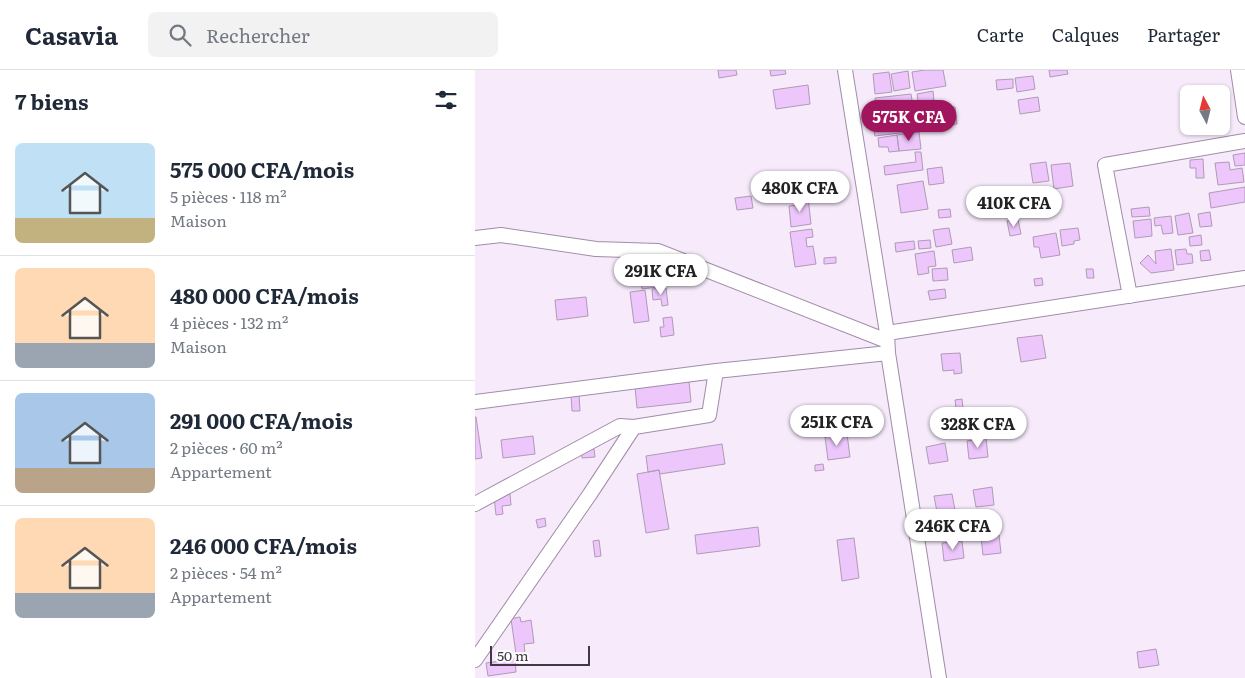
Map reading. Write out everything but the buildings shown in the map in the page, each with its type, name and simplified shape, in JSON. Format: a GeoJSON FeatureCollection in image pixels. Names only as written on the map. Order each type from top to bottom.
{"type":"FeatureCollection","features":[{"type":"Feature","properties":{"kind":"street"},"geometry":{"type":"LineString","coordinates":[[845,70],[939,678]]}},
{"type":"Feature","properties":{"kind":"street"},"geometry":{"type":"LineString","coordinates":[[1238,70],[1245,117]]}},
{"type":"Feature","properties":{"kind":"street"},"geometry":{"type":"LineString","coordinates":[[1130,296],[1105,165],[1245,141]]}},
{"type":"Feature","properties":{"kind":"street"},"geometry":{"type":"LineString","coordinates":[[475,238],[501,235],[596,249],[658,251],[887,342]]}},
{"type":"Feature","properties":{"kind":"street"},"geometry":{"type":"LineString","coordinates":[[475,402],[716,371],[887,342],[1130,296],[1245,278]]}},
{"type":"Feature","properties":{"kind":"street"},"geometry":{"type":"LineString","coordinates":[[475,504],[620,426],[635,427],[709,415],[716,371]]}},
{"type":"Feature","properties":{"kind":"street"},"geometry":{"type":"LineString","coordinates":[[475,660],[635,427]]}}]}
